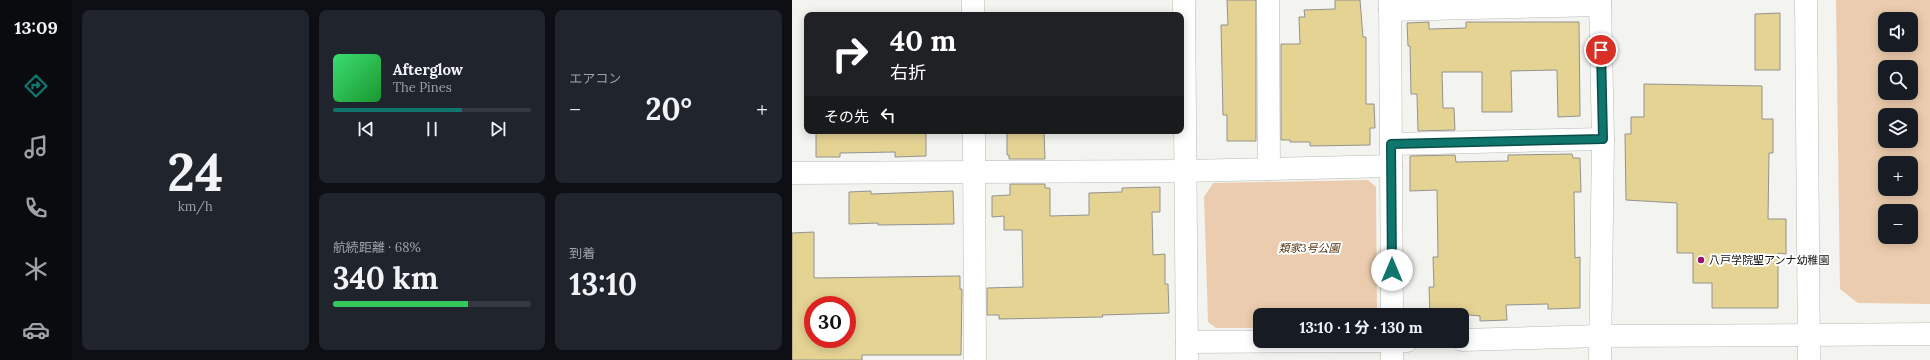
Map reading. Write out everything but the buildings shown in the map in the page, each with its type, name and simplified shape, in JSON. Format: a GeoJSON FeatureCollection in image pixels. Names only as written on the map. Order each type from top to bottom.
{"type":"FeatureCollection","features":[{"type":"Feature","properties":{"kind":"street"},"geometry":{"type":"LineString","coordinates":[[973,0],[973,12]]}},
{"type":"Feature","properties":{"kind":"street"},"geometry":{"type":"LineString","coordinates":[[1184,0],[1187,351],[1253,348]]}},
{"type":"Feature","properties":{"kind":"street"},"geometry":{"type":"LineString","coordinates":[[1268,0],[1270,169]]}},
{"type":"Feature","properties":{"kind":"street"},"geometry":{"type":"LineString","coordinates":[[1806,0],[1809,360]]}},
{"type":"Feature","properties":{"kind":"street"},"geometry":{"type":"LineString","coordinates":[[1392,308],[1390,5],[1600,3],[1603,139],[1600,360]]}},
{"type":"Feature","properties":{"kind":"street"},"geometry":{"type":"LineString","coordinates":[[974,134],[975,360]]}},
{"type":"Feature","properties":{"kind":"street"},"geometry":{"type":"LineString","coordinates":[[1391,144],[1603,139]]}},
{"type":"Feature","properties":{"kind":"street"},"geometry":{"type":"LineString","coordinates":[[792,173],[1185,171],[1392,166]]}},
{"type":"Feature","properties":{"kind":"street"},"geometry":{"type":"LineString","coordinates":[[1469,340],[1600,336],[1930,334]]}},
{"type":"Feature","properties":{"kind":"street"},"geometry":{"type":"LineString","coordinates":[[1392,348],[1392,360]]}},
{"type":"Feature","properties":{"kind":"green space"},"geometry":{"type":"Polygon","coordinates":[[[1836,0],[1930,0],[1930,304],[1858,303],[1840,289],[1836,0]]]}},
{"type":"Feature","properties":{"kind":"green space","name":"類家3号公園"},"geometry":{"type":"Polygon","coordinates":[[[1368,180],[1376,187],[1377,308],[1253,308],[1253,328],[1216,328],[1208,322],[1204,197],[1213,183],[1368,180]]]}},
{"type":"Feature","properties":{"kind":"place","name":"八戸学院聖アンナ幼稚園"},"geometry":{"type":"Point","coordinates":[1701,260]}},
{"type":"Feature","properties":{"kind":"route"},"geometry":{"type":"LineString","coordinates":[[1392,270],[1391,144],[1603,139],[1601,50]]}}]}
